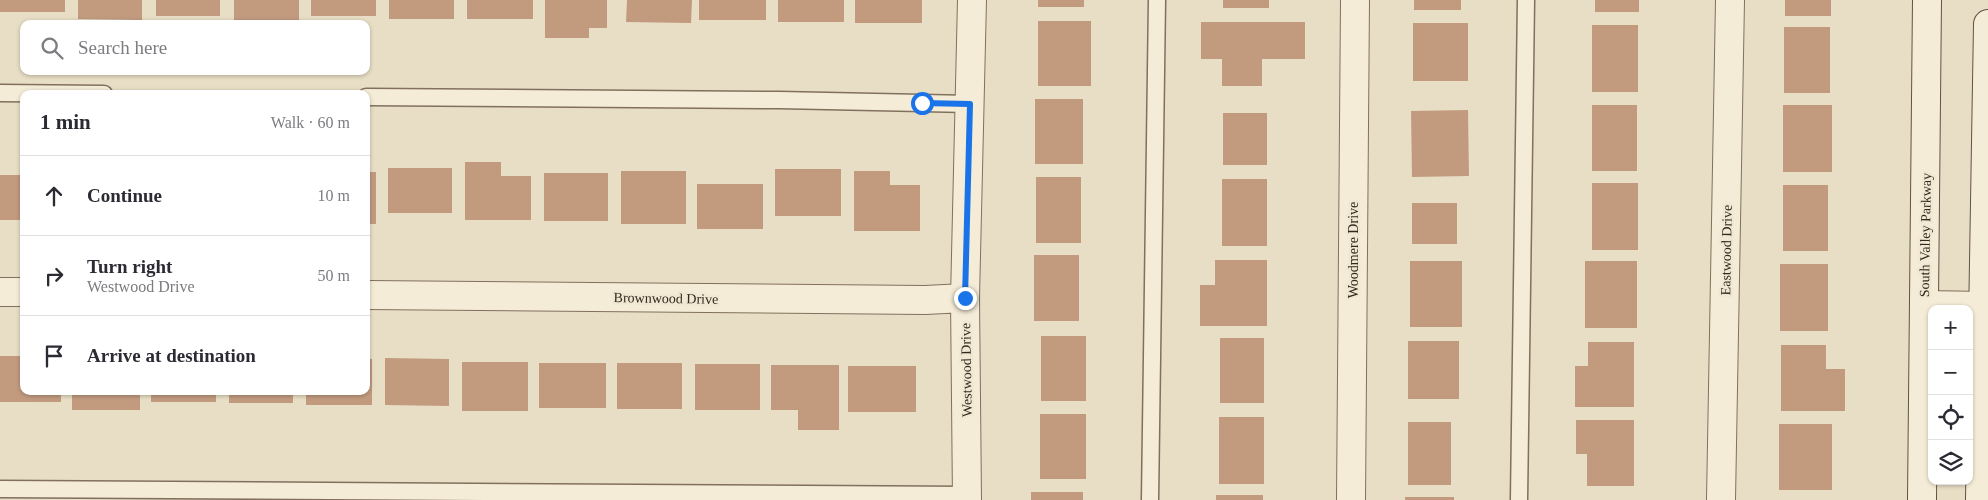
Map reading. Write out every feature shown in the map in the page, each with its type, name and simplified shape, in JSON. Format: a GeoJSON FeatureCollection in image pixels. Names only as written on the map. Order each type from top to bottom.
{"type":"FeatureCollection","features":[{"type":"Feature","properties":{"kind":"street","name":"Westwood Drive"},"geometry":{"type":"LineString","coordinates":[[967,497],[965,298],[972,0]]}},
{"type":"Feature","properties":{"kind":"street","name":"Woodmere Drive"},"geometry":{"type":"LineString","coordinates":[[1351,500],[1355,0]]}},
{"type":"Feature","properties":{"kind":"street","name":"Eastwood Drive"},"geometry":{"type":"LineString","coordinates":[[1722,500],[1730,0]]}},
{"type":"Feature","properties":{"kind":"street","name":"South Valley Parkway"},"geometry":{"type":"LineString","coordinates":[[1922,500],[1927,0]]}},
{"type":"Feature","properties":{"kind":"street"},"geometry":{"type":"LineString","coordinates":[[1980,500],[1986,306],[1988,24]]}},
{"type":"Feature","properties":{"kind":"street"},"geometry":{"type":"LineString","coordinates":[[0,292],[20,292]]}},
{"type":"Feature","properties":{"kind":"street","name":"Brownwood Drive"},"geometry":{"type":"LineString","coordinates":[[370,295],[925,300],[965,298]]}},
{"type":"Feature","properties":{"kind":"street"},"geometry":{"type":"LineString","coordinates":[[1924,305],[1986,306]]}},
{"type":"Feature","properties":{"kind":"lane"},"geometry":{"type":"LineString","coordinates":[[1150,500],[1157,0]]}},
{"type":"Feature","properties":{"kind":"lane"},"geometry":{"type":"LineString","coordinates":[[1519,500],[1526,0]]}},
{"type":"Feature","properties":{"kind":"lane"},"geometry":{"type":"LineString","coordinates":[[0,93],[20,93]]}},
{"type":"Feature","properties":{"kind":"lane"},"geometry":{"type":"LineString","coordinates":[[370,97],[599,98],[970,104]]}},
{"type":"Feature","properties":{"kind":"lane"},"geometry":{"type":"LineString","coordinates":[[0,489],[967,497]]}},
{"type":"Feature","properties":{"kind":"building"},"geometry":{"type":"Polygon","coordinates":[[[0,0],[65,0],[65,12],[0,12],[0,0]]]}},
{"type":"Feature","properties":{"kind":"building"},"geometry":{"type":"Polygon","coordinates":[[[78,0],[142,0],[142,20],[78,19],[78,0]]]}},
{"type":"Feature","properties":{"kind":"building"},"geometry":{"type":"Polygon","coordinates":[[[156,0],[220,0],[220,16],[156,16],[156,0]]]}},
{"type":"Feature","properties":{"kind":"building"},"geometry":{"type":"Polygon","coordinates":[[[234,0],[299,0],[299,20],[234,20],[234,0]]]}},
{"type":"Feature","properties":{"kind":"building"},"geometry":{"type":"Polygon","coordinates":[[[311,0],[376,0],[376,16],[311,16],[311,0]]]}},
{"type":"Feature","properties":{"kind":"building"},"geometry":{"type":"Polygon","coordinates":[[[389,0],[454,0],[454,19],[389,19],[389,0]]]}},
{"type":"Feature","properties":{"kind":"building"},"geometry":{"type":"Polygon","coordinates":[[[467,0],[533,0],[533,19],[467,19],[467,0]]]}},
{"type":"Feature","properties":{"kind":"building"},"geometry":{"type":"Polygon","coordinates":[[[545,0],[607,0],[607,28],[589,28],[589,38],[545,38],[545,0]]]}},
{"type":"Feature","properties":{"kind":"building"},"geometry":{"type":"Polygon","coordinates":[[[627,0],[692,0],[691,23],[626,22],[627,0]]]}},
{"type":"Feature","properties":{"kind":"building"},"geometry":{"type":"Polygon","coordinates":[[[699,0],[766,0],[766,20],[699,20],[699,0]]]}},
{"type":"Feature","properties":{"kind":"building"},"geometry":{"type":"Polygon","coordinates":[[[778,0],[844,0],[844,22],[778,22],[778,0]]]}},
{"type":"Feature","properties":{"kind":"building"},"geometry":{"type":"Polygon","coordinates":[[[855,0],[922,0],[922,23],[855,23],[855,0]]]}},
{"type":"Feature","properties":{"kind":"building"},"geometry":{"type":"Polygon","coordinates":[[[1038,0],[1084,0],[1084,7],[1038,7],[1038,0]]]}},
{"type":"Feature","properties":{"kind":"building"},"geometry":{"type":"Polygon","coordinates":[[[1223,0],[1269,0],[1269,8],[1223,8],[1223,0]]]}},
{"type":"Feature","properties":{"kind":"building"},"geometry":{"type":"Polygon","coordinates":[[[1414,0],[1461,0],[1461,10],[1414,10],[1414,0]]]}},
{"type":"Feature","properties":{"kind":"building"},"geometry":{"type":"Polygon","coordinates":[[[1595,0],[1639,0],[1639,12],[1595,12],[1595,0]]]}},
{"type":"Feature","properties":{"kind":"building"},"geometry":{"type":"Polygon","coordinates":[[[1785,0],[1831,0],[1831,16],[1785,16],[1785,0]]]}},
{"type":"Feature","properties":{"kind":"building"},"geometry":{"type":"Polygon","coordinates":[[[1038,21],[1091,21],[1091,86],[1038,86],[1038,21]]]}},
{"type":"Feature","properties":{"kind":"building"},"geometry":{"type":"Polygon","coordinates":[[[1201,22],[1305,22],[1305,59],[1262,59],[1262,86],[1222,86],[1222,59],[1201,59],[1201,22]]]}},
{"type":"Feature","properties":{"kind":"building"},"geometry":{"type":"Polygon","coordinates":[[[1413,23],[1468,23],[1468,81],[1413,81],[1413,23]]]}},
{"type":"Feature","properties":{"kind":"building"},"geometry":{"type":"Polygon","coordinates":[[[1592,25],[1638,25],[1638,92],[1592,92],[1592,25]]]}},
{"type":"Feature","properties":{"kind":"building"},"geometry":{"type":"Polygon","coordinates":[[[1784,27],[1830,27],[1830,93],[1784,93],[1784,27]]]}},
{"type":"Feature","properties":{"kind":"building"},"geometry":{"type":"Polygon","coordinates":[[[1035,99],[1083,99],[1083,164],[1035,164],[1035,99]]]}},
{"type":"Feature","properties":{"kind":"building"},"geometry":{"type":"Polygon","coordinates":[[[1592,105],[1637,105],[1637,171],[1592,171],[1592,105]]]}},
{"type":"Feature","properties":{"kind":"building"},"geometry":{"type":"Polygon","coordinates":[[[1783,105],[1832,105],[1832,172],[1783,172],[1783,105]]]}},
{"type":"Feature","properties":{"kind":"building"},"geometry":{"type":"Polygon","coordinates":[[[1468,110],[1469,176],[1412,177],[1411,111],[1468,110]]]}},
{"type":"Feature","properties":{"kind":"building"},"geometry":{"type":"Polygon","coordinates":[[[1223,113],[1267,113],[1267,165],[1223,165],[1223,113]]]}},
{"type":"Feature","properties":{"kind":"building"},"geometry":{"type":"Polygon","coordinates":[[[465,162],[501,162],[501,176],[531,176],[531,220],[465,220],[465,162]]]}},
{"type":"Feature","properties":{"kind":"building"},"geometry":{"type":"Polygon","coordinates":[[[388,168],[452,168],[452,213],[388,213],[388,168]]]}},
{"type":"Feature","properties":{"kind":"building"},"geometry":{"type":"Polygon","coordinates":[[[775,169],[841,169],[841,216],[775,216],[775,169]]]}},
{"type":"Feature","properties":{"kind":"building"},"geometry":{"type":"Polygon","coordinates":[[[621,171],[686,171],[686,224],[621,224],[621,171]]]}},
{"type":"Feature","properties":{"kind":"building"},"geometry":{"type":"Polygon","coordinates":[[[854,171],[890,171],[890,185],[920,185],[920,231],[854,231],[854,171]]]}},
{"type":"Feature","properties":{"kind":"building"},"geometry":{"type":"Polygon","coordinates":[[[370,172],[376,172],[376,224],[370,224],[370,172]]]}},
{"type":"Feature","properties":{"kind":"building"},"geometry":{"type":"Polygon","coordinates":[[[544,173],[608,173],[608,221],[544,221],[544,173]]]}},
{"type":"Feature","properties":{"kind":"building"},"geometry":{"type":"Polygon","coordinates":[[[0,175],[20,175],[20,220],[0,220],[0,175]]]}},
{"type":"Feature","properties":{"kind":"building"},"geometry":{"type":"Polygon","coordinates":[[[1036,177],[1081,177],[1081,243],[1036,243],[1036,177]]]}},
{"type":"Feature","properties":{"kind":"building"},"geometry":{"type":"Polygon","coordinates":[[[1222,179],[1267,179],[1267,246],[1222,246],[1222,179]]]}},
{"type":"Feature","properties":{"kind":"building"},"geometry":{"type":"Polygon","coordinates":[[[1592,183],[1638,183],[1638,250],[1592,250],[1592,183]]]}},
{"type":"Feature","properties":{"kind":"building"},"geometry":{"type":"Polygon","coordinates":[[[697,184],[763,184],[763,229],[697,229],[697,184]]]}},
{"type":"Feature","properties":{"kind":"building"},"geometry":{"type":"Polygon","coordinates":[[[1783,185],[1828,185],[1828,251],[1783,251],[1783,185]]]}},
{"type":"Feature","properties":{"kind":"building"},"geometry":{"type":"Polygon","coordinates":[[[1412,203],[1457,203],[1457,244],[1412,244],[1412,203]]]}},
{"type":"Feature","properties":{"kind":"building"},"geometry":{"type":"Polygon","coordinates":[[[1034,255],[1079,255],[1079,321],[1034,321],[1034,255]]]}},
{"type":"Feature","properties":{"kind":"building"},"geometry":{"type":"Polygon","coordinates":[[[1215,260],[1267,260],[1267,326],[1200,326],[1200,285],[1215,285],[1215,260]]]}},
{"type":"Feature","properties":{"kind":"building"},"geometry":{"type":"Polygon","coordinates":[[[1410,261],[1462,261],[1462,327],[1410,327],[1410,261]]]}},
{"type":"Feature","properties":{"kind":"building"},"geometry":{"type":"Polygon","coordinates":[[[1585,261],[1637,261],[1637,328],[1585,328],[1585,261]]]}},
{"type":"Feature","properties":{"kind":"building"},"geometry":{"type":"Polygon","coordinates":[[[1780,264],[1828,264],[1828,331],[1780,331],[1780,264]]]}},
{"type":"Feature","properties":{"kind":"building"},"geometry":{"type":"Polygon","coordinates":[[[1041,336],[1086,336],[1086,401],[1041,401],[1041,336]]]}},
{"type":"Feature","properties":{"kind":"building"},"geometry":{"type":"Polygon","coordinates":[[[1220,338],[1264,338],[1264,403],[1220,403],[1220,338]]]}},
{"type":"Feature","properties":{"kind":"building"},"geometry":{"type":"Polygon","coordinates":[[[1408,341],[1459,341],[1459,399],[1408,399],[1408,341]]]}},
{"type":"Feature","properties":{"kind":"building"},"geometry":{"type":"Polygon","coordinates":[[[1588,342],[1634,342],[1634,407],[1575,407],[1575,366],[1588,366],[1588,342]]]}},
{"type":"Feature","properties":{"kind":"building"},"geometry":{"type":"Polygon","coordinates":[[[1781,345],[1826,345],[1826,369],[1845,369],[1845,411],[1781,411],[1781,345]]]}},
{"type":"Feature","properties":{"kind":"building"},"geometry":{"type":"Polygon","coordinates":[[[0,356],[20,356],[20,395],[61,395],[61,402],[0,402],[0,356]]]}},
{"type":"Feature","properties":{"kind":"building"},"geometry":{"type":"Polygon","coordinates":[[[385,358],[449,359],[449,406],[385,405],[385,358]]]}},
{"type":"Feature","properties":{"kind":"building"},"geometry":{"type":"Polygon","coordinates":[[[370,359],[372,359],[372,405],[306,405],[306,395],[370,395],[370,359]]]}},
{"type":"Feature","properties":{"kind":"building"},"geometry":{"type":"Polygon","coordinates":[[[462,362],[528,362],[528,411],[462,411],[462,362]]]}},
{"type":"Feature","properties":{"kind":"building"},"geometry":{"type":"Polygon","coordinates":[[[539,363],[606,363],[606,408],[539,408],[539,363]]]}},
{"type":"Feature","properties":{"kind":"building"},"geometry":{"type":"Polygon","coordinates":[[[617,363],[682,363],[682,409],[617,409],[617,363]]]}},
{"type":"Feature","properties":{"kind":"building"},"geometry":{"type":"Polygon","coordinates":[[[695,364],[760,364],[760,410],[695,410],[695,364]]]}},
{"type":"Feature","properties":{"kind":"building"},"geometry":{"type":"Polygon","coordinates":[[[771,365],[839,365],[839,430],[798,430],[798,410],[771,410],[771,365]]]}},
{"type":"Feature","properties":{"kind":"building"},"geometry":{"type":"Polygon","coordinates":[[[848,366],[916,366],[916,412],[848,412],[848,366]]]}},
{"type":"Feature","properties":{"kind":"building"},"geometry":{"type":"Polygon","coordinates":[[[72,395],[140,395],[140,410],[72,410],[72,395]]]}},
{"type":"Feature","properties":{"kind":"building"},"geometry":{"type":"Polygon","coordinates":[[[151,395],[216,395],[216,402],[151,402],[151,395]]]}},
{"type":"Feature","properties":{"kind":"building"},"geometry":{"type":"Polygon","coordinates":[[[229,395],[293,395],[293,403],[229,403],[229,395]]]}},
{"type":"Feature","properties":{"kind":"building"},"geometry":{"type":"Polygon","coordinates":[[[1040,414],[1086,414],[1086,479],[1040,479],[1040,414]]]}},
{"type":"Feature","properties":{"kind":"building"},"geometry":{"type":"Polygon","coordinates":[[[1219,417],[1264,417],[1264,484],[1219,484],[1219,417]]]}},
{"type":"Feature","properties":{"kind":"building"},"geometry":{"type":"Polygon","coordinates":[[[1576,420],[1634,420],[1634,486],[1587,486],[1587,454],[1576,454],[1576,420]]]}},
{"type":"Feature","properties":{"kind":"building"},"geometry":{"type":"Polygon","coordinates":[[[1408,422],[1451,422],[1451,485],[1408,485],[1408,422]]]}},
{"type":"Feature","properties":{"kind":"building"},"geometry":{"type":"Polygon","coordinates":[[[1779,424],[1832,424],[1832,490],[1779,490],[1779,424]]]}},
{"type":"Feature","properties":{"kind":"building"},"geometry":{"type":"Polygon","coordinates":[[[1031,492],[1083,492],[1083,500],[1031,500],[1031,492]]]}},
{"type":"Feature","properties":{"kind":"building"},"geometry":{"type":"Polygon","coordinates":[[[1216,495],[1263,495],[1263,500],[1216,500],[1216,495]]]}},
{"type":"Feature","properties":{"kind":"building"},"geometry":{"type":"Polygon","coordinates":[[[1405,497],[1454,497],[1454,500],[1405,500],[1405,497]]]}},
{"type":"Feature","properties":{"kind":"route"},"geometry":{"type":"LineString","coordinates":[[922,103],[970,104],[965,298]]}}]}
